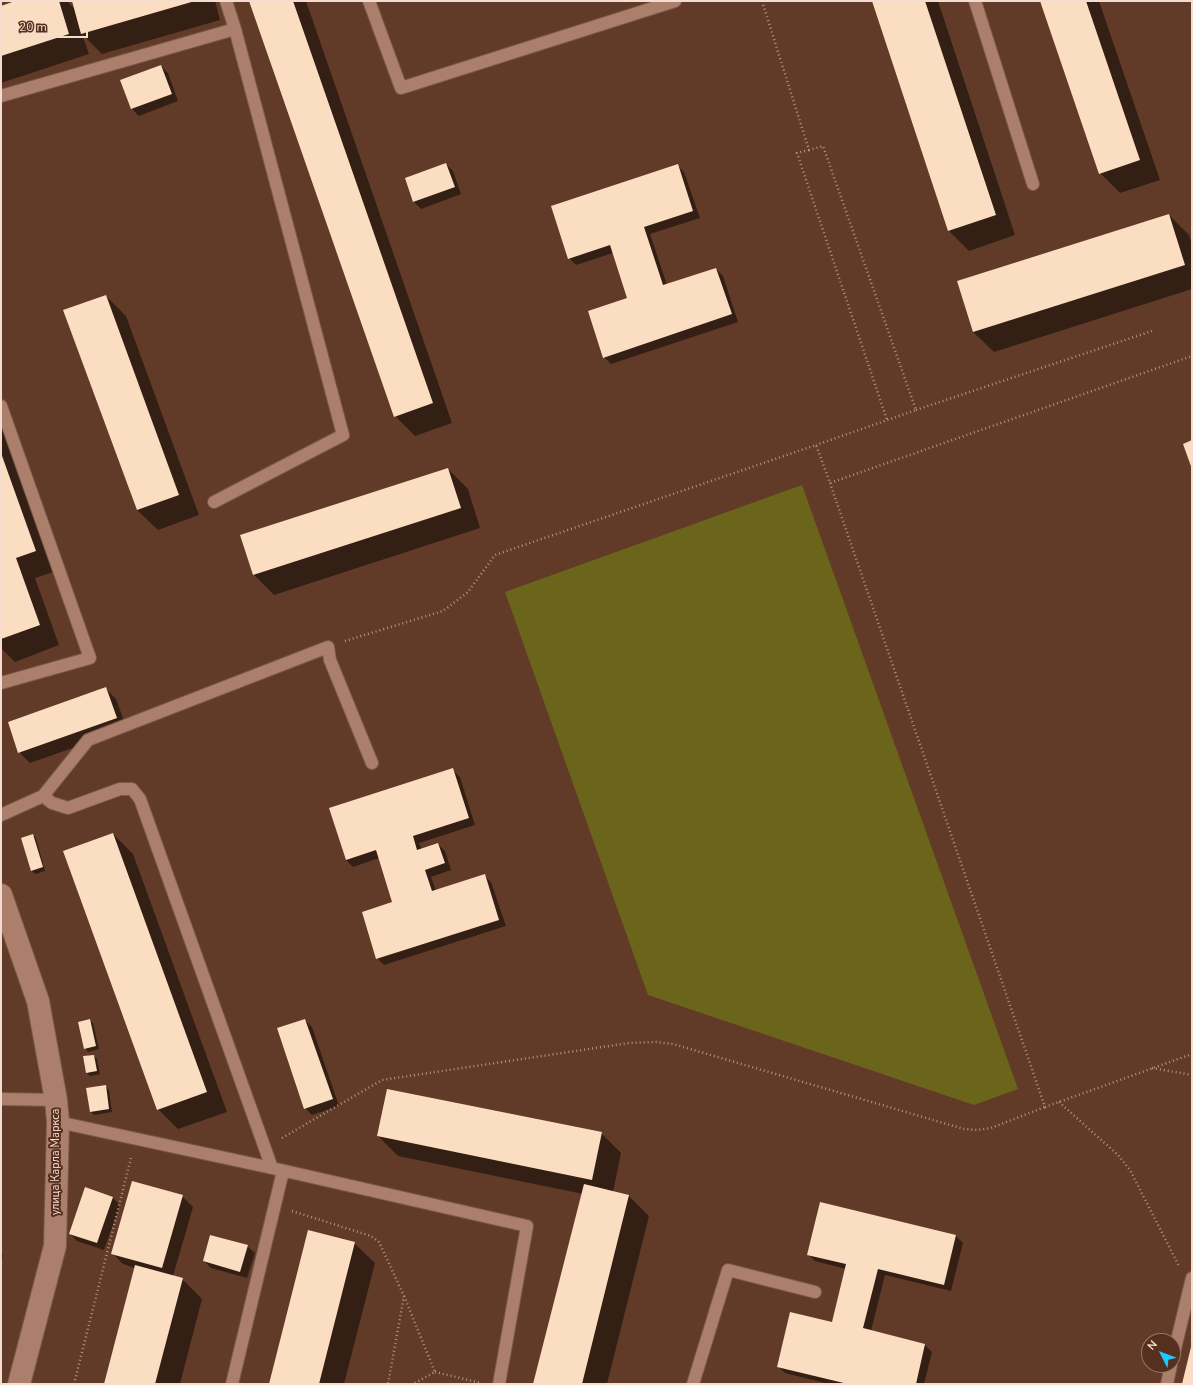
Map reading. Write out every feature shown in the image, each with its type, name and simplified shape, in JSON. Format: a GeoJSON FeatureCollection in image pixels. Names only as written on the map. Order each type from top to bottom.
{"type":"FeatureCollection","features":[{"type":"Feature","properties":{"kind":"street","name":"улица Карла Маркса"},"geometry":{"type":"LineString","coordinates":[[1,895],[38,1001],[56,1100],[58,1122],[55,1246],[19,1384]]}},
{"type":"Feature","properties":{"kind":"lane"},"geometry":{"type":"LineString","coordinates":[[214,502],[343,435],[235,29],[226,1]]}},
{"type":"Feature","properties":{"kind":"lane"},"geometry":{"type":"LineString","coordinates":[[369,1],[401,88],[675,1]]}},
{"type":"Feature","properties":{"kind":"lane"},"geometry":{"type":"LineString","coordinates":[[975,1],[1033,184]]}},
{"type":"Feature","properties":{"kind":"lane"},"geometry":{"type":"LineString","coordinates":[[1,96],[235,29]]}},
{"type":"Feature","properties":{"kind":"lane"},"geometry":{"type":"LineString","coordinates":[[1,406],[90,658],[1,684]]}},
{"type":"Feature","properties":{"kind":"lane"},"geometry":{"type":"LineString","coordinates":[[1,815],[43,796],[88,740],[328,647],[330,660],[372,763]]}},
{"type":"Feature","properties":{"kind":"lane"},"geometry":{"type":"LineString","coordinates":[[43,796],[52,803],[68,808],[120,789],[132,789],[140,798],[265,1148],[277,1169],[275,1205],[232,1384]]}},
{"type":"Feature","properties":{"kind":"lane"},"geometry":{"type":"LineString","coordinates":[[1,1099],[56,1100]]}},
{"type":"Feature","properties":{"kind":"lane"},"geometry":{"type":"LineString","coordinates":[[58,1122],[277,1169],[527,1226],[499,1384]]}},
{"type":"Feature","properties":{"kind":"lane"},"geometry":{"type":"LineString","coordinates":[[693,1384],[728,1270],[816,1292]]}},
{"type":"Feature","properties":{"kind":"lane"},"geometry":{"type":"LineString","coordinates":[[1179,1333],[1191,1283]]}},
{"type":"Feature","properties":{"kind":"lane"},"geometry":{"type":"LineString","coordinates":[[1166,1384],[1169,1373]]}},
{"type":"Feature","properties":{"kind":"path"},"geometry":{"type":"LineString","coordinates":[[762,1],[809,150]]}},
{"type":"Feature","properties":{"kind":"path"},"geometry":{"type":"LineString","coordinates":[[887,420],[797,153],[823,146],[916,410]]}},
{"type":"Feature","properties":{"kind":"path"},"geometry":{"type":"LineString","coordinates":[[328,647],[443,611],[468,592],[495,555],[916,410],[1152,331]]}},
{"type":"Feature","properties":{"kind":"path"},"geometry":{"type":"LineString","coordinates":[[830,483],[1192,356]]}},
{"type":"Feature","properties":{"kind":"path"},"geometry":{"type":"LineString","coordinates":[[816,445],[1045,1107]]}},
{"type":"Feature","properties":{"kind":"path"},"geometry":{"type":"LineString","coordinates":[[265,1148],[382,1080],[629,1043],[656,1042],[673,1044],[964,1129],[977,1130],[991,1128],[1192,1054]]}},
{"type":"Feature","properties":{"kind":"path"},"geometry":{"type":"LineString","coordinates":[[1152,1068],[1192,1075]]}},
{"type":"Feature","properties":{"kind":"path"},"geometry":{"type":"LineString","coordinates":[[1059,1102],[1118,1155],[1130,1170],[1191,1283]]}},
{"type":"Feature","properties":{"kind":"path"},"geometry":{"type":"LineString","coordinates":[[74,1384],[136,1139]]}},
{"type":"Feature","properties":{"kind":"path"},"geometry":{"type":"LineString","coordinates":[[275,1205],[371,1236],[379,1242],[404,1296],[435,1372]]}},
{"type":"Feature","properties":{"kind":"path"},"geometry":{"type":"LineString","coordinates":[[388,1384],[404,1296]]}},
{"type":"Feature","properties":{"kind":"path"},"geometry":{"type":"LineString","coordinates":[[413,1384],[435,1372],[484,1384]]}},
{"type":"Feature","properties":{"kind":"shaded area"},"geometry":{"type":"Polygon","coordinates":[[[802,485],[1018,1089],[974,1105],[648,995],[505,592],[802,485]]]}},
{"type":"Feature","properties":{"kind":"building"},"geometry":{"type":"Polygon","coordinates":[[[15,1],[59,1],[69,34],[1,56],[1,6],[15,1]]]}},
{"type":"Feature","properties":{"kind":"building"},"geometry":{"type":"Polygon","coordinates":[[[72,1],[195,1],[81,34],[72,1]]]}},
{"type":"Feature","properties":{"kind":"building"},"geometry":{"type":"Polygon","coordinates":[[[249,1],[293,1],[433,403],[394,417],[249,1]]]}},
{"type":"Feature","properties":{"kind":"building"},"geometry":{"type":"Polygon","coordinates":[[[872,1],[925,1],[996,215],[948,231],[872,1]]]}},
{"type":"Feature","properties":{"kind":"building"},"geometry":{"type":"Polygon","coordinates":[[[1040,1],[1086,1],[1140,160],[1099,174],[1040,1]]]}},
{"type":"Feature","properties":{"kind":"building"},"geometry":{"type":"Polygon","coordinates":[[[161,65],[172,94],[131,109],[120,80],[161,65]]]}},
{"type":"Feature","properties":{"kind":"building"},"geometry":{"type":"Polygon","coordinates":[[[446,163],[455,187],[413,202],[405,178],[446,163]]]}},
{"type":"Feature","properties":{"kind":"building"},"geometry":{"type":"Polygon","coordinates":[[[678,164],[693,211],[644,227],[663,285],[716,268],[732,314],[603,358],[588,311],[627,298],[610,245],[568,259],[551,206],[678,164]]]}},
{"type":"Feature","properties":{"kind":"building"},"geometry":{"type":"Polygon","coordinates":[[[1169,214],[1185,265],[973,332],[957,281],[1169,214]]]}},
{"type":"Feature","properties":{"kind":"building"},"geometry":{"type":"Polygon","coordinates":[[[106,295],[179,495],[137,510],[63,310],[106,295]]]}},
{"type":"Feature","properties":{"kind":"building"},"geometry":{"type":"Polygon","coordinates":[[[1192,440],[1192,469],[1183,444],[1192,440]]]}},
{"type":"Feature","properties":{"kind":"building"},"geometry":{"type":"Polygon","coordinates":[[[1,453],[36,551],[16,558],[40,625],[1,639],[1,453]]]}},
{"type":"Feature","properties":{"kind":"building"},"geometry":{"type":"Polygon","coordinates":[[[448,468],[461,508],[253,575],[240,535],[448,468]]]}},
{"type":"Feature","properties":{"kind":"building"},"geometry":{"type":"Polygon","coordinates":[[[106,687],[117,718],[18,753],[8,722],[106,687]]]}},
{"type":"Feature","properties":{"kind":"building"},"geometry":{"type":"Polygon","coordinates":[[[453,768],[469,818],[413,836],[417,850],[438,843],[445,863],[425,870],[432,891],[485,874],[499,920],[376,959],[362,912],[392,902],[376,850],[346,860],[329,808],[453,768]]]}},
{"type":"Feature","properties":{"kind":"building"},"geometry":{"type":"Polygon","coordinates":[[[113,833],[207,1092],[157,1110],[63,851],[113,833]]]}},
{"type":"Feature","properties":{"kind":"building"},"geometry":{"type":"Polygon","coordinates":[[[33,834],[43,867],[31,871],[21,838],[33,834]]]}},
{"type":"Feature","properties":{"kind":"building"},"geometry":{"type":"Polygon","coordinates":[[[90,1019],[96,1046],[84,1049],[78,1022],[90,1019]]]}},
{"type":"Feature","properties":{"kind":"building"},"geometry":{"type":"Polygon","coordinates":[[[305,1019],[333,1099],[304,1109],[277,1028],[305,1019]]]}},
{"type":"Feature","properties":{"kind":"building"},"geometry":{"type":"Polygon","coordinates":[[[94,1055],[97,1071],[86,1073],[83,1056],[94,1055]]]}},
{"type":"Feature","properties":{"kind":"building"},"geometry":{"type":"Polygon","coordinates":[[[106,1085],[109,1109],[90,1112],[86,1088],[106,1085]]]}},
{"type":"Feature","properties":{"kind":"building"},"geometry":{"type":"Polygon","coordinates":[[[387,1089],[602,1132],[592,1180],[377,1136],[387,1089]]]}},
{"type":"Feature","properties":{"kind":"building"},"geometry":{"type":"Polygon","coordinates":[[[132,1181],[183,1195],[162,1268],[111,1254],[132,1181]]]}},
{"type":"Feature","properties":{"kind":"building"},"geometry":{"type":"Polygon","coordinates":[[[584,1184],[629,1195],[582,1384],[533,1384],[584,1184]]]}},
{"type":"Feature","properties":{"kind":"building"},"geometry":{"type":"Polygon","coordinates":[[[85,1187],[113,1197],[97,1243],[69,1234],[85,1187]]]}},
{"type":"Feature","properties":{"kind":"building"},"geometry":{"type":"Polygon","coordinates":[[[820,1202],[956,1235],[944,1285],[878,1269],[863,1328],[925,1344],[916,1384],[848,1384],[777,1367],[790,1312],[832,1322],[846,1264],[807,1255],[820,1202]]]}},
{"type":"Feature","properties":{"kind":"building"},"geometry":{"type":"Polygon","coordinates":[[[308,1230],[355,1242],[319,1384],[269,1384],[308,1230]]]}},
{"type":"Feature","properties":{"kind":"building"},"geometry":{"type":"Polygon","coordinates":[[[210,1235],[248,1245],[240,1272],[203,1261],[210,1235]]]}},
{"type":"Feature","properties":{"kind":"building"},"geometry":{"type":"Polygon","coordinates":[[[135,1265],[183,1278],[155,1384],[104,1384],[135,1265]]]}},
{"type":"Feature","properties":{"kind":"building"},"geometry":{"type":"Polygon","coordinates":[[[1191,1347],[1192,1384],[1182,1384],[1191,1347]]]}}]}
